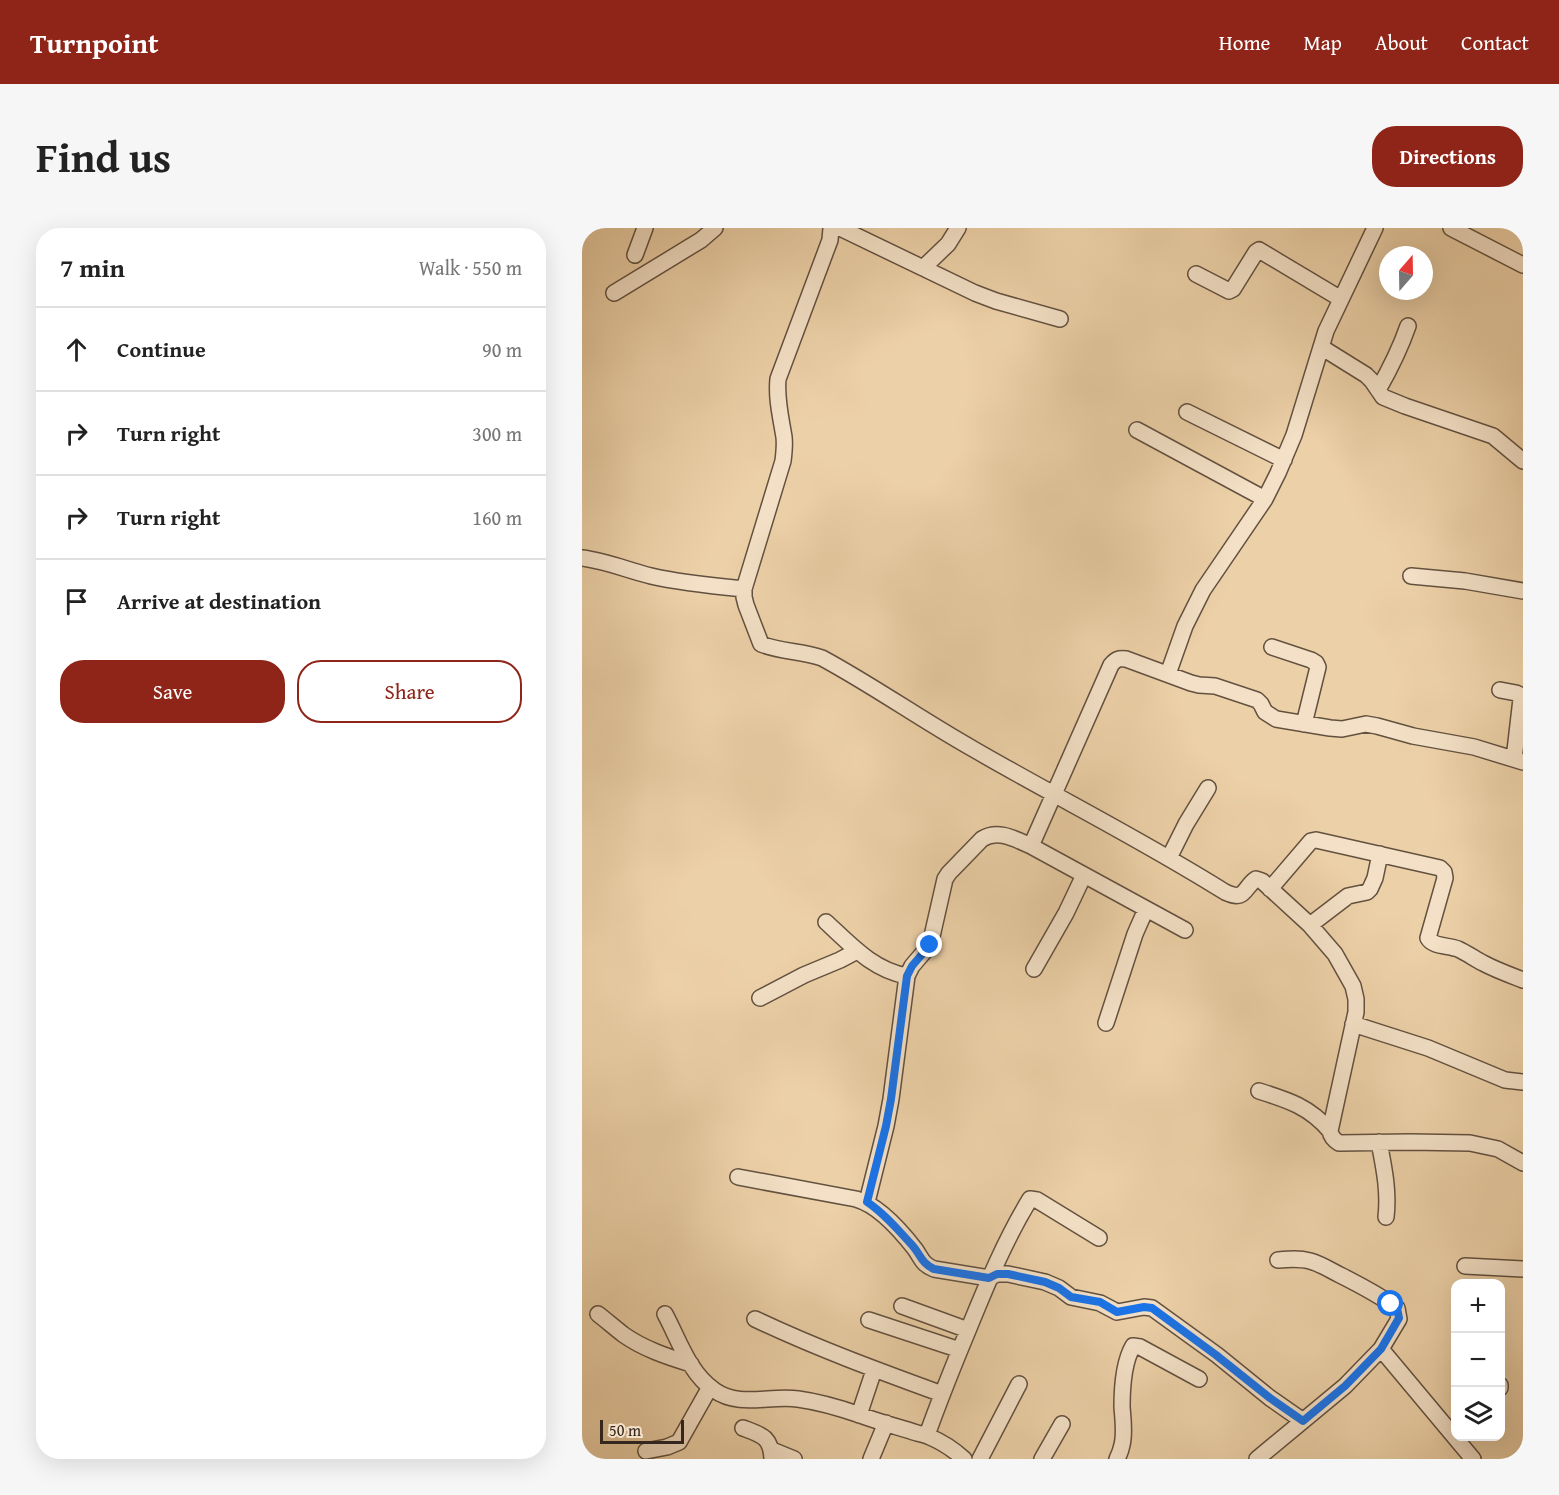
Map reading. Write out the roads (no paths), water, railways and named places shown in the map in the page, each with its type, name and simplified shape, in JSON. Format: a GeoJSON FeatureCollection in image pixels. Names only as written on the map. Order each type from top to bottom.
{"type":"FeatureCollection","features":[{"type":"Feature","properties":{"kind":"street"},"geometry":{"type":"LineString","coordinates":[[635,255],[645,228]]}},
{"type":"Feature","properties":{"kind":"street"},"geometry":{"type":"LineString","coordinates":[[615,293],[701,240],[715,228]]}},
{"type":"Feature","properties":{"kind":"street"},"geometry":{"type":"LineString","coordinates":[[831,228],[830,240],[778,379],[778,404],[784,440],[783,461],[744,589],[746,605],[756,628],[758,640],[761,644],[822,658],[940,731],[1169,858],[1232,896],[1241,895],[1256,879],[1262,881],[1310,925],[1335,954],[1353,986],[1356,999],[1353,1024],[1330,1131],[1331,1137],[1339,1143],[1470,1143],[1498,1149],[1523,1163]]}},
{"type":"Feature","properties":{"kind":"street"},"geometry":{"type":"LineString","coordinates":[[840,228],[996,302],[1060,319]]}},
{"type":"Feature","properties":{"kind":"street"},"geometry":{"type":"LineString","coordinates":[[923,268],[948,244],[958,228]]}},
{"type":"Feature","properties":{"kind":"street"},"geometry":{"type":"LineString","coordinates":[[1168,674],[1185,626],[1203,590],[1264,500],[1284,460],[1326,331],[1375,228]]}},
{"type":"Feature","properties":{"kind":"street"},"geometry":{"type":"LineString","coordinates":[[1451,228],[1523,265]]}},
{"type":"Feature","properties":{"kind":"street"},"geometry":{"type":"LineString","coordinates":[[1196,274],[1229,291],[1233,289],[1259,250],[1341,299]]}},
{"type":"Feature","properties":{"kind":"street"},"geometry":{"type":"LineString","coordinates":[[1377,390],[1400,349],[1408,326]]}},
{"type":"Feature","properties":{"kind":"street"},"geometry":{"type":"LineString","coordinates":[[1321,346],[1366,375],[1383,397],[1493,436],[1523,461]]}},
{"type":"Feature","properties":{"kind":"street"},"geometry":{"type":"LineString","coordinates":[[1187,412],[1284,460]]}},
{"type":"Feature","properties":{"kind":"street"},"geometry":{"type":"LineString","coordinates":[[1137,430],[1264,500]]}},
{"type":"Feature","properties":{"kind":"street"},"geometry":{"type":"LineString","coordinates":[[582,558],[601,561],[651,576],[744,589]]}},
{"type":"Feature","properties":{"kind":"street"},"geometry":{"type":"LineString","coordinates":[[1411,576],[1465,581],[1523,591]]}},
{"type":"Feature","properties":{"kind":"street"},"geometry":{"type":"LineString","coordinates":[[1272,647],[1311,660],[1318,667],[1304,724]]}},
{"type":"Feature","properties":{"kind":"street"},"geometry":{"type":"LineString","coordinates":[[1031,846],[1115,660],[1126,658],[1199,686],[1215,686],[1257,700],[1264,712],[1276,719],[1336,729],[1365,724],[1377,726],[1413,736],[1474,747],[1519,760],[1520,694],[1500,690]]}},
{"type":"Feature","properties":{"kind":"street"},"geometry":{"type":"LineString","coordinates":[[1169,858],[1208,788]]}},
{"type":"Feature","properties":{"kind":"street"},"geometry":{"type":"LineString","coordinates":[[867,1202],[891,1099],[907,976],[912,966],[930,945],[943,885],[949,873],[977,844],[989,835],[997,834],[1031,846],[1185,930]]}},
{"type":"Feature","properties":{"kind":"street"},"geometry":{"type":"LineString","coordinates":[[1270,889],[1311,841],[1316,840],[1440,868],[1445,878],[1428,938],[1430,941],[1433,944],[1458,949],[1491,967],[1523,980]]}},
{"type":"Feature","properties":{"kind":"street"},"geometry":{"type":"LineString","coordinates":[[1310,925],[1348,896],[1370,890],[1380,854]]}},
{"type":"Feature","properties":{"kind":"street"},"geometry":{"type":"LineString","coordinates":[[1034,969],[1066,913],[1084,875]]}},
{"type":"Feature","properties":{"kind":"street"},"geometry":{"type":"LineString","coordinates":[[1106,1023],[1135,934],[1146,909]]}},
{"type":"Feature","properties":{"kind":"street"},"geometry":{"type":"LineString","coordinates":[[826,922],[875,965],[907,976]]}},
{"type":"Feature","properties":{"kind":"street"},"geometry":{"type":"LineString","coordinates":[[760,998],[857,951]]}},
{"type":"Feature","properties":{"kind":"street"},"geometry":{"type":"LineString","coordinates":[[1353,1024],[1428,1048],[1505,1080],[1523,1083]]}},
{"type":"Feature","properties":{"kind":"street"},"geometry":{"type":"LineString","coordinates":[[1259,1091],[1306,1109],[1320,1118],[1330,1131]]}},
{"type":"Feature","properties":{"kind":"street"},"geometry":{"type":"LineString","coordinates":[[1379,1142],[1387,1181],[1386,1217]]}},
{"type":"Feature","properties":{"kind":"street"},"geometry":{"type":"LineString","coordinates":[[738,1177],[867,1202],[883,1214],[914,1248],[926,1266],[934,1269],[989,1278],[997,1274],[1008,1274],[1045,1282],[1071,1297],[1100,1302],[1117,1312],[1144,1307],[1152,1308],[1303,1421]]}},
{"type":"Feature","properties":{"kind":"street"},"geometry":{"type":"LineString","coordinates":[[927,1435],[989,1278],[1030,1199],[1037,1200],[1099,1238]]}},
{"type":"Feature","properties":{"kind":"street"},"geometry":{"type":"LineString","coordinates":[[1257,1459],[1345,1386],[1381,1349],[1399,1318],[1397,1308],[1362,1286],[1311,1261],[1278,1260]]}},
{"type":"Feature","properties":{"kind":"street"},"geometry":{"type":"LineString","coordinates":[[1465,1266],[1523,1269]]}},
{"type":"Feature","properties":{"kind":"street"},"geometry":{"type":"LineString","coordinates":[[902,1306],[968,1330]]}},
{"type":"Feature","properties":{"kind":"street"},"geometry":{"type":"LineString","coordinates":[[598,1314],[639,1344],[691,1364]]}},
{"type":"Feature","properties":{"kind":"street"},"geometry":{"type":"LineString","coordinates":[[665,1314],[700,1377],[710,1387],[727,1397],[742,1400],[796,1399],[844,1409],[927,1435],[954,1456]]}},
{"type":"Feature","properties":{"kind":"street"},"geometry":{"type":"LineString","coordinates":[[755,1319],[874,1370],[942,1394]]}},
{"type":"Feature","properties":{"kind":"street"},"geometry":{"type":"LineString","coordinates":[[869,1320],[960,1350]]}},
{"type":"Feature","properties":{"kind":"street"},"geometry":{"type":"LineString","coordinates":[[1117,1459],[1124,1428],[1122,1406],[1124,1373],[1133,1346],[1140,1347],[1199,1379]]}},
{"type":"Feature","properties":{"kind":"street"},"geometry":{"type":"LineString","coordinates":[[1381,1349],[1451,1427]]}},
{"type":"Feature","properties":{"kind":"street"},"geometry":{"type":"LineString","coordinates":[[859,1415],[874,1370]]}},
{"type":"Feature","properties":{"kind":"street"},"geometry":{"type":"LineString","coordinates":[[980,1459],[1019,1384]]}},
{"type":"Feature","properties":{"kind":"street"},"geometry":{"type":"LineString","coordinates":[[646,1451],[679,1442],[710,1387]]}},
{"type":"Feature","properties":{"kind":"street"},"geometry":{"type":"LineString","coordinates":[[871,1459],[886,1423]]}},
{"type":"Feature","properties":{"kind":"street"},"geometry":{"type":"LineString","coordinates":[[1042,1459],[1062,1424]]}},
{"type":"Feature","properties":{"kind":"street"},"geometry":{"type":"LineString","coordinates":[[743,1428],[761,1435],[769,1442],[772,1454],[794,1459]]}},
{"type":"Feature","properties":{"kind":"street"},"geometry":{"type":"LineString","coordinates":[[1463,1441],[1473,1459]]}}]}
